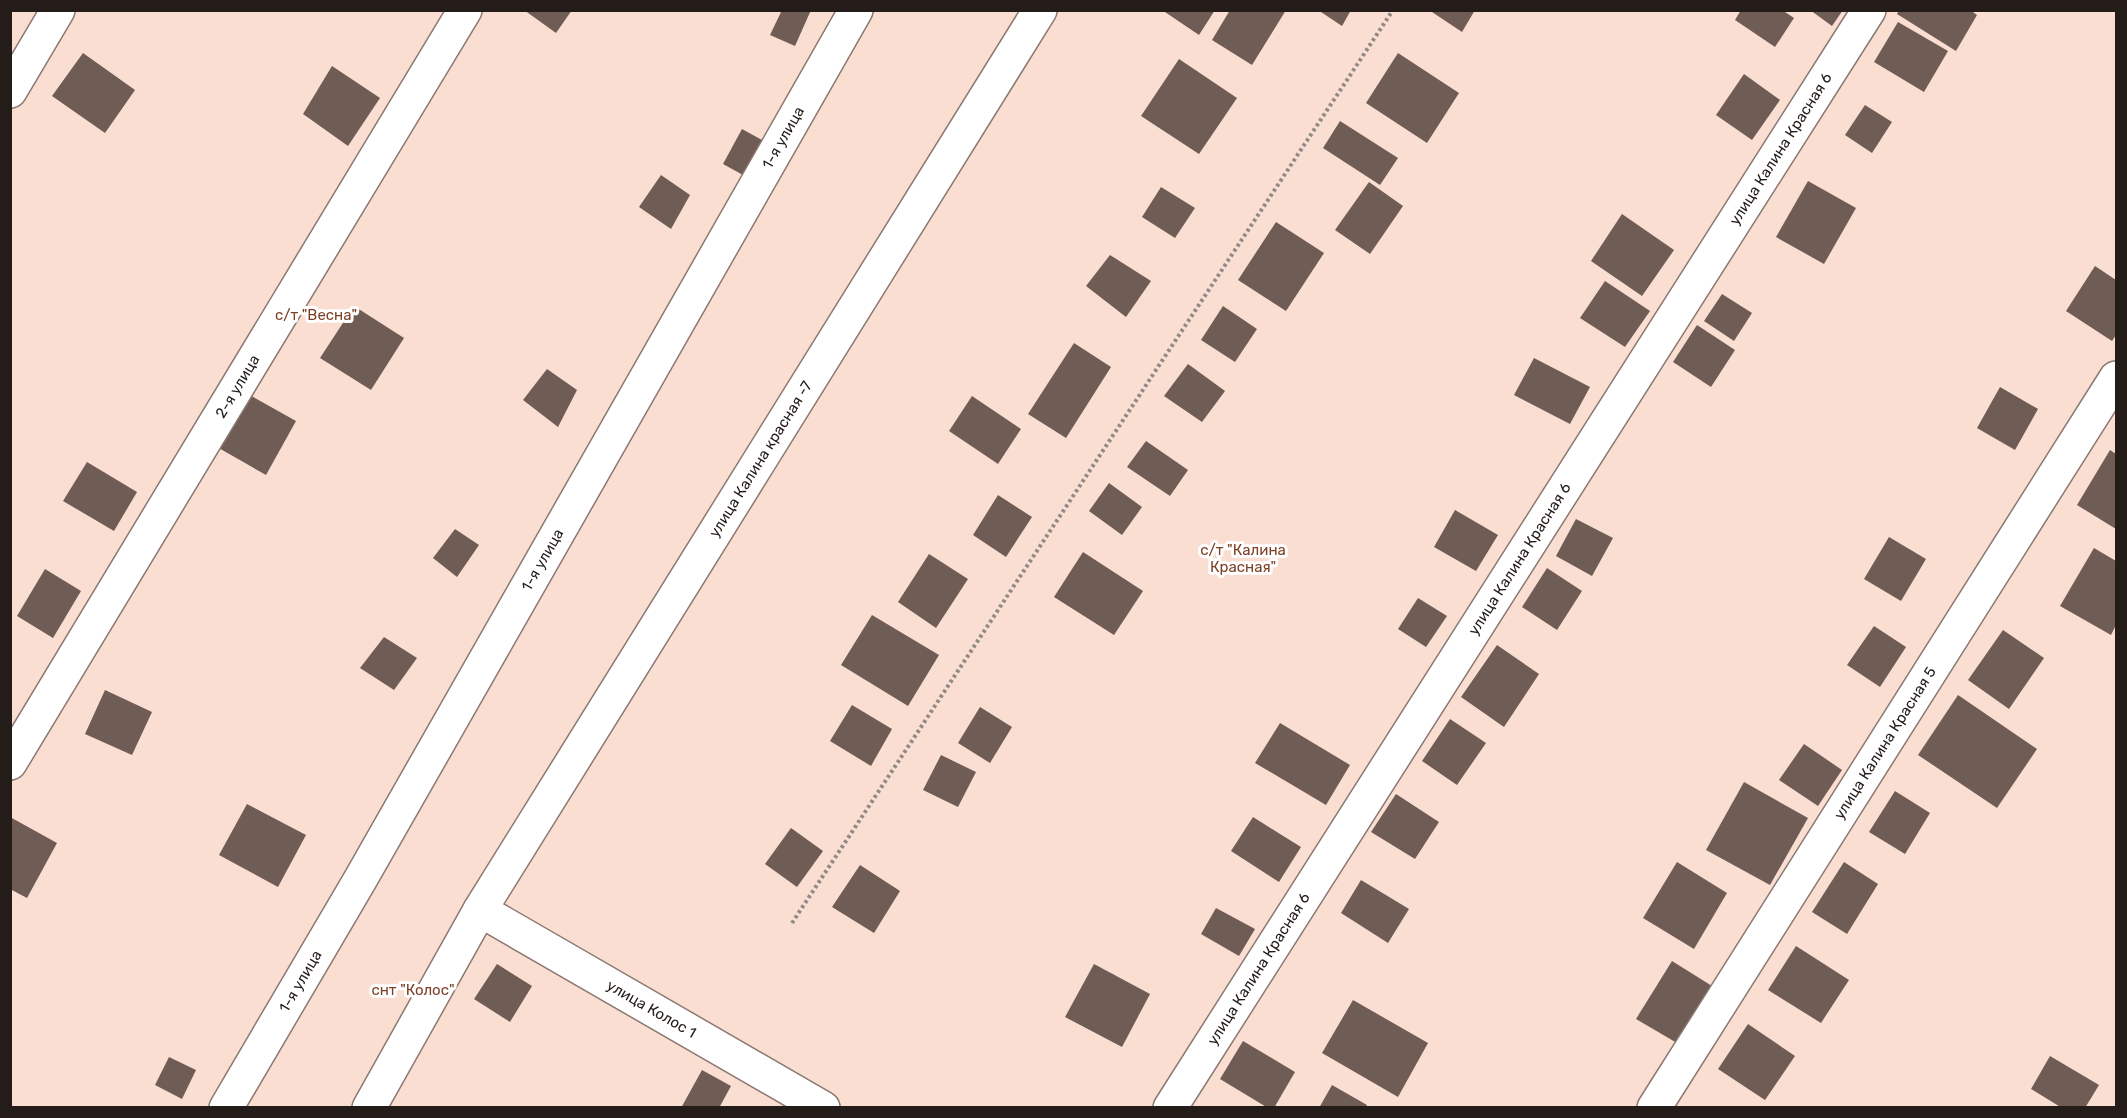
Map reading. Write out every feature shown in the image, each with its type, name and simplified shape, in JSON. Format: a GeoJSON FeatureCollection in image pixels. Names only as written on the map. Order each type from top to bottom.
{"type":"FeatureCollection","features":[{"type":"Feature","properties":{"kind":"street"},"geometry":{"type":"LineString","coordinates":[[10,91],[58,10]]}},
{"type":"Feature","properties":{"kind":"street","name":"2-я улица"},"geometry":{"type":"LineString","coordinates":[[10,763],[465,10]]}},
{"type":"Feature","properties":{"kind":"street","name":"1-я улица"},"geometry":{"type":"LineString","coordinates":[[226,1107],[360,880],[856,10]]}},
{"type":"Feature","properties":{"kind":"street","name":"улица Калина красная -7"},"geometry":{"type":"LineString","coordinates":[[480,910],[1040,10]]}},
{"type":"Feature","properties":{"kind":"street","name":"улица Калина Красная 6"},"geometry":{"type":"LineString","coordinates":[[1170,1107],[1869,10]]}},
{"type":"Feature","properties":{"kind":"street","name":"улица Калина Красная 5"},"geometry":{"type":"LineString","coordinates":[[1654,1107],[2116,378]]}},
{"type":"Feature","properties":{"kind":"street"},"geometry":{"type":"LineString","coordinates":[[369,1107],[480,910]]}},
{"type":"Feature","properties":{"kind":"street","name":"улица Колос 1"},"geometry":{"type":"LineString","coordinates":[[480,910],[823,1107]]}},
{"type":"Feature","properties":{"kind":"path"},"geometry":{"type":"LineString","coordinates":[[792,923],[1392,10]]}},
{"type":"Feature","properties":{"kind":"green space","name":"с/т \"Калина Красная\""},"geometry":{"type":"Polygon","coordinates":[[[10,11],[2116,11],[2116,1107],[11,1107],[10,11]]]}},
{"type":"Feature","properties":{"kind":"building"},"geometry":{"type":"Polygon","coordinates":[[[524,10],[572,10],[556,33],[524,10]]]}},
{"type":"Feature","properties":{"kind":"building"},"geometry":{"type":"Polygon","coordinates":[[[782,10],[811,10],[795,46],[770,35],[782,10]]]}},
{"type":"Feature","properties":{"kind":"building"},"geometry":{"type":"Polygon","coordinates":[[[1162,10],[1215,10],[1199,35],[1162,10]]]}},
{"type":"Feature","properties":{"kind":"building"},"geometry":{"type":"Polygon","coordinates":[[[1230,10],[1286,10],[1252,65],[1212,40],[1230,10]]]}},
{"type":"Feature","properties":{"kind":"building"},"geometry":{"type":"Polygon","coordinates":[[[1318,10],[1351,10],[1342,26],[1318,10]]]}},
{"type":"Feature","properties":{"kind":"building"},"geometry":{"type":"Polygon","coordinates":[[[1429,10],[1475,10],[1462,32],[1429,10]]]}},
{"type":"Feature","properties":{"kind":"building"},"geometry":{"type":"Polygon","coordinates":[[[1741,10],[1782,10],[1794,18],[1775,47],[1735,20],[1741,10]]]}},
{"type":"Feature","properties":{"kind":"building"},"geometry":{"type":"Polygon","coordinates":[[[1810,10],[1843,10],[1832,26],[1810,10]]]}},
{"type":"Feature","properties":{"kind":"building"},"geometry":{"type":"Polygon","coordinates":[[[1899,10],[1970,10],[1977,15],[1956,51],[1897,14],[1899,10]]]}},
{"type":"Feature","properties":{"kind":"building"},"geometry":{"type":"Polygon","coordinates":[[[1898,22],[1948,51],[1924,92],[1874,62],[1898,22]]]}},
{"type":"Feature","properties":{"kind":"building"},"geometry":{"type":"Polygon","coordinates":[[[83,53],[135,90],[105,133],[52,96],[83,53]]]}},
{"type":"Feature","properties":{"kind":"building"},"geometry":{"type":"Polygon","coordinates":[[[1398,53],[1459,93],[1427,143],[1366,103],[1398,53]]]}},
{"type":"Feature","properties":{"kind":"building"},"geometry":{"type":"Polygon","coordinates":[[[1179,59],[1237,98],[1199,154],[1141,116],[1179,59]]]}},
{"type":"Feature","properties":{"kind":"building"},"geometry":{"type":"Polygon","coordinates":[[[332,66],[380,98],[348,146],[303,114],[332,66]]]}},
{"type":"Feature","properties":{"kind":"building"},"geometry":{"type":"Polygon","coordinates":[[[1744,74],[1780,100],[1752,140],[1716,115],[1744,74]]]}},
{"type":"Feature","properties":{"kind":"building"},"geometry":{"type":"Polygon","coordinates":[[[1865,105],[1892,122],[1872,153],[1845,135],[1865,105]]]}},
{"type":"Feature","properties":{"kind":"building"},"geometry":{"type":"Polygon","coordinates":[[[1340,121],[1398,158],[1380,185],[1323,148],[1340,121]]]}},
{"type":"Feature","properties":{"kind":"building"},"geometry":{"type":"Polygon","coordinates":[[[742,129],[762,140],[743,175],[723,164],[742,129]]]}},
{"type":"Feature","properties":{"kind":"building"},"geometry":{"type":"Polygon","coordinates":[[[661,175],[690,195],[671,229],[639,207],[661,175]]]}},
{"type":"Feature","properties":{"kind":"building"},"geometry":{"type":"Polygon","coordinates":[[[1808,181],[1856,208],[1824,264],[1776,237],[1808,181]]]}},
{"type":"Feature","properties":{"kind":"building"},"geometry":{"type":"Polygon","coordinates":[[[1369,182],[1403,206],[1370,254],[1335,230],[1369,182]]]}},
{"type":"Feature","properties":{"kind":"building"},"geometry":{"type":"Polygon","coordinates":[[[1161,187],[1195,208],[1175,238],[1142,217],[1161,187]]]}},
{"type":"Feature","properties":{"kind":"building"},"geometry":{"type":"Polygon","coordinates":[[[1622,214],[1674,250],[1642,296],[1591,261],[1622,214]]]}},
{"type":"Feature","properties":{"kind":"building"},"geometry":{"type":"Polygon","coordinates":[[[1276,222],[1324,253],[1286,311],[1238,280],[1276,222]]]}},
{"type":"Feature","properties":{"kind":"building"},"geometry":{"type":"Polygon","coordinates":[[[1110,255],[1151,281],[1126,317],[1086,286],[1110,255]]]}},
{"type":"Feature","properties":{"kind":"building"},"geometry":{"type":"Polygon","coordinates":[[[2095,266],[2116,280],[2116,335],[2112,341],[2066,311],[2095,266]]]}},
{"type":"Feature","properties":{"kind":"building"},"geometry":{"type":"Polygon","coordinates":[[[1605,281],[1650,311],[1625,347],[1580,318],[1605,281]]]}},
{"type":"Feature","properties":{"kind":"building"},"geometry":{"type":"Polygon","coordinates":[[[1722,294],[1752,313],[1734,341],[1704,321],[1722,294]]]}},
{"type":"Feature","properties":{"kind":"building"},"geometry":{"type":"Polygon","coordinates":[[[354,306],[404,338],[371,390],[320,358],[354,306]]]}},
{"type":"Feature","properties":{"kind":"building"},"geometry":{"type":"Polygon","coordinates":[[[1223,306],[1257,329],[1235,362],[1201,340],[1223,306]]]}},
{"type":"Feature","properties":{"kind":"building"},"geometry":{"type":"Polygon","coordinates":[[[1697,325],[1735,350],[1711,387],[1673,362],[1697,325]]]}},
{"type":"Feature","properties":{"kind":"building"},"geometry":{"type":"Polygon","coordinates":[[[1074,343],[1111,367],[1066,438],[1028,414],[1074,343]]]}},
{"type":"Feature","properties":{"kind":"building"},"geometry":{"type":"Polygon","coordinates":[[[1534,358],[1590,387],[1570,424],[1514,395],[1534,358]]]}},
{"type":"Feature","properties":{"kind":"building"},"geometry":{"type":"Polygon","coordinates":[[[1188,364],[1225,391],[1202,422],[1164,396],[1188,364]]]}},
{"type":"Feature","properties":{"kind":"building"},"geometry":{"type":"Polygon","coordinates":[[[547,369],[577,390],[558,427],[523,400],[547,369]]]}},
{"type":"Feature","properties":{"kind":"building"},"geometry":{"type":"Polygon","coordinates":[[[2000,387],[2038,409],[2015,450],[1977,428],[2000,387]]]}},
{"type":"Feature","properties":{"kind":"building"},"geometry":{"type":"Polygon","coordinates":[[[248,394],[296,421],[266,475],[217,447],[248,394]]]}},
{"type":"Feature","properties":{"kind":"building"},"geometry":{"type":"Polygon","coordinates":[[[972,396],[1021,429],[998,464],[949,431],[972,396]]]}},
{"type":"Feature","properties":{"kind":"building"},"geometry":{"type":"Polygon","coordinates":[[[1146,441],[1188,470],[1170,496],[1127,467],[1146,441]]]}},
{"type":"Feature","properties":{"kind":"building"},"geometry":{"type":"Polygon","coordinates":[[[2110,450],[2116,454],[2116,529],[2077,505],[2110,450]]]}},
{"type":"Feature","properties":{"kind":"building"},"geometry":{"type":"Polygon","coordinates":[[[87,462],[137,492],[114,531],[63,501],[87,462]]]}},
{"type":"Feature","properties":{"kind":"building"},"geometry":{"type":"Polygon","coordinates":[[[1109,483],[1142,507],[1122,535],[1089,511],[1109,483]]]}},
{"type":"Feature","properties":{"kind":"building"},"geometry":{"type":"Polygon","coordinates":[[[998,495],[1032,517],[1006,557],[973,535],[998,495]]]}},
{"type":"Feature","properties":{"kind":"building"},"geometry":{"type":"Polygon","coordinates":[[[1455,510],[1498,535],[1476,571],[1434,547],[1455,510]]]}},
{"type":"Feature","properties":{"kind":"building"},"geometry":{"type":"Polygon","coordinates":[[[1576,519],[1613,538],[1592,576],[1556,556],[1576,519]]]}},
{"type":"Feature","properties":{"kind":"building"},"geometry":{"type":"Polygon","coordinates":[[[455,529],[479,545],[457,577],[433,558],[455,529]]]}},
{"type":"Feature","properties":{"kind":"building"},"geometry":{"type":"Polygon","coordinates":[[[1889,537],[1926,559],[1901,601],[1864,579],[1889,537]]]}},
{"type":"Feature","properties":{"kind":"building"},"geometry":{"type":"Polygon","coordinates":[[[2094,548],[2116,561],[2116,625],[2111,635],[2060,606],[2094,548]]]}},
{"type":"Feature","properties":{"kind":"building"},"geometry":{"type":"Polygon","coordinates":[[[1083,552],[1143,591],[1114,635],[1054,597],[1083,552]]]}},
{"type":"Feature","properties":{"kind":"building"},"geometry":{"type":"Polygon","coordinates":[[[929,554],[968,579],[936,628],[898,602],[929,554]]]}},
{"type":"Feature","properties":{"kind":"building"},"geometry":{"type":"Polygon","coordinates":[[[1547,568],[1582,591],[1557,630],[1522,607],[1547,568]]]}},
{"type":"Feature","properties":{"kind":"building"},"geometry":{"type":"Polygon","coordinates":[[[45,569],[81,591],[53,638],[17,616],[45,569]]]}},
{"type":"Feature","properties":{"kind":"building"},"geometry":{"type":"Polygon","coordinates":[[[1418,598],[1447,616],[1426,647],[1398,629],[1418,598]]]}},
{"type":"Feature","properties":{"kind":"building"},"geometry":{"type":"Polygon","coordinates":[[[872,615],[939,655],[908,706],[841,665],[872,615]]]}},
{"type":"Feature","properties":{"kind":"building"},"geometry":{"type":"Polygon","coordinates":[[[1874,626],[1906,647],[1880,687],[1847,665],[1874,626]]]}},
{"type":"Feature","properties":{"kind":"building"},"geometry":{"type":"Polygon","coordinates":[[[2003,630],[2044,658],[2009,709],[1968,680],[2003,630]]]}},
{"type":"Feature","properties":{"kind":"building"},"geometry":{"type":"Polygon","coordinates":[[[384,637],[417,658],[394,690],[360,668],[384,637]]]}},
{"type":"Feature","properties":{"kind":"building"},"geometry":{"type":"Polygon","coordinates":[[[1497,645],[1539,674],[1504,727],[1461,697],[1497,645]]]}},
{"type":"Feature","properties":{"kind":"building"},"geometry":{"type":"Polygon","coordinates":[[[105,690],[152,712],[132,755],[85,734],[105,690]]]}},
{"type":"Feature","properties":{"kind":"building"},"geometry":{"type":"Polygon","coordinates":[[[1958,695],[2037,749],[1997,808],[1918,755],[1958,695]]]}},
{"type":"Feature","properties":{"kind":"building"},"geometry":{"type":"Polygon","coordinates":[[[852,705],[892,729],[871,766],[830,741],[852,705]]]}},
{"type":"Feature","properties":{"kind":"building"},"geometry":{"type":"Polygon","coordinates":[[[980,707],[1012,727],[990,763],[958,743],[980,707]]]}},
{"type":"Feature","properties":{"kind":"building"},"geometry":{"type":"Polygon","coordinates":[[[1450,719],[1486,743],[1457,785],[1422,761],[1450,719]]]}},
{"type":"Feature","properties":{"kind":"building"},"geometry":{"type":"Polygon","coordinates":[[[1280,723],[1350,765],[1326,805],[1255,763],[1280,723]]]}},
{"type":"Feature","properties":{"kind":"building"},"geometry":{"type":"Polygon","coordinates":[[[1804,744],[1842,770],[1818,806],[1779,780],[1804,744]]]}},
{"type":"Feature","properties":{"kind":"building"},"geometry":{"type":"Polygon","coordinates":[[[941,755],[976,772],[958,807],[923,790],[941,755]]]}},
{"type":"Feature","properties":{"kind":"building"},"geometry":{"type":"Polygon","coordinates":[[[1744,782],[1808,818],[1770,885],[1706,850],[1744,782]]]}},
{"type":"Feature","properties":{"kind":"building"},"geometry":{"type":"Polygon","coordinates":[[[1895,791],[1930,813],[1905,854],[1869,832],[1895,791]]]}},
{"type":"Feature","properties":{"kind":"building"},"geometry":{"type":"Polygon","coordinates":[[[1396,794],[1439,822],[1415,859],[1371,832],[1396,794]]]}},
{"type":"Feature","properties":{"kind":"building"},"geometry":{"type":"Polygon","coordinates":[[[247,804],[306,835],[278,887],[219,855],[247,804]]]}},
{"type":"Feature","properties":{"kind":"building"},"geometry":{"type":"Polygon","coordinates":[[[10,817],[57,843],[27,898],[10,889],[10,817]]]}},
{"type":"Feature","properties":{"kind":"building"},"geometry":{"type":"Polygon","coordinates":[[[1253,817],[1301,847],[1279,882],[1231,851],[1253,817]]]}},
{"type":"Feature","properties":{"kind":"building"},"geometry":{"type":"Polygon","coordinates":[[[791,828],[823,851],[797,887],[765,864],[791,828]]]}},
{"type":"Feature","properties":{"kind":"building"},"geometry":{"type":"Polygon","coordinates":[[[1677,862],[1727,893],[1694,949],[1643,918],[1677,862]]]}},
{"type":"Feature","properties":{"kind":"building"},"geometry":{"type":"Polygon","coordinates":[[[1844,862],[1878,884],[1847,934],[1812,912],[1844,862]]]}},
{"type":"Feature","properties":{"kind":"building"},"geometry":{"type":"Polygon","coordinates":[[[860,865],[900,891],[874,933],[832,907],[860,865]]]}},
{"type":"Feature","properties":{"kind":"building"},"geometry":{"type":"Polygon","coordinates":[[[1361,880],[1409,909],[1388,943],[1341,913],[1361,880]]]}},
{"type":"Feature","properties":{"kind":"building"},"geometry":{"type":"Polygon","coordinates":[[[1216,908],[1255,929],[1239,956],[1201,934],[1216,908]]]}},
{"type":"Feature","properties":{"kind":"building"},"geometry":{"type":"Polygon","coordinates":[[[1796,946],[1849,980],[1821,1023],[1768,990],[1796,946]]]}},
{"type":"Feature","properties":{"kind":"building"},"geometry":{"type":"Polygon","coordinates":[[[1672,961],[1712,986],[1677,1043],[1636,1019],[1672,961]]]}},
{"type":"Feature","properties":{"kind":"building"},"geometry":{"type":"Polygon","coordinates":[[[497,964],[532,986],[510,1022],[474,999],[497,964]]]}},
{"type":"Feature","properties":{"kind":"building"},"geometry":{"type":"Polygon","coordinates":[[[1094,964],[1150,994],[1122,1047],[1065,1017],[1094,964]]]}},
{"type":"Feature","properties":{"kind":"building"},"geometry":{"type":"Polygon","coordinates":[[[1353,1000],[1428,1043],[1398,1097],[1322,1053],[1353,1000]]]}},
{"type":"Feature","properties":{"kind":"building"},"geometry":{"type":"Polygon","coordinates":[[[1748,1024],[1795,1056],[1765,1100],[1718,1069],[1748,1024]]]}},
{"type":"Feature","properties":{"kind":"building"},"geometry":{"type":"Polygon","coordinates":[[[1243,1041],[1295,1072],[1274,1108],[1268,1108],[1220,1079],[1243,1041]]]}},
{"type":"Feature","properties":{"kind":"building"},"geometry":{"type":"Polygon","coordinates":[[[2050,1056],[2099,1085],[2085,1108],[2062,1108],[2031,1089],[2050,1056]]]}},
{"type":"Feature","properties":{"kind":"building"},"geometry":{"type":"Polygon","coordinates":[[[169,1057],[196,1070],[182,1099],[155,1085],[169,1057]]]}},
{"type":"Feature","properties":{"kind":"building"},"geometry":{"type":"Polygon","coordinates":[[[702,1070],[731,1086],[719,1108],[681,1108],[702,1070]]]}},
{"type":"Feature","properties":{"kind":"building"},"geometry":{"type":"Polygon","coordinates":[[[1332,1085],[1367,1105],[1365,1108],[1319,1108],[1332,1085]]]}},
{"type":"Feature","properties":{"kind":"park label","name":"с/т \"Весна\""},"geometry":{"type":"Point","coordinates":[316,315]}},
{"type":"Feature","properties":{"kind":"park label","name":"снт \"Колос\""},"geometry":{"type":"Point","coordinates":[413,990]}}]}
